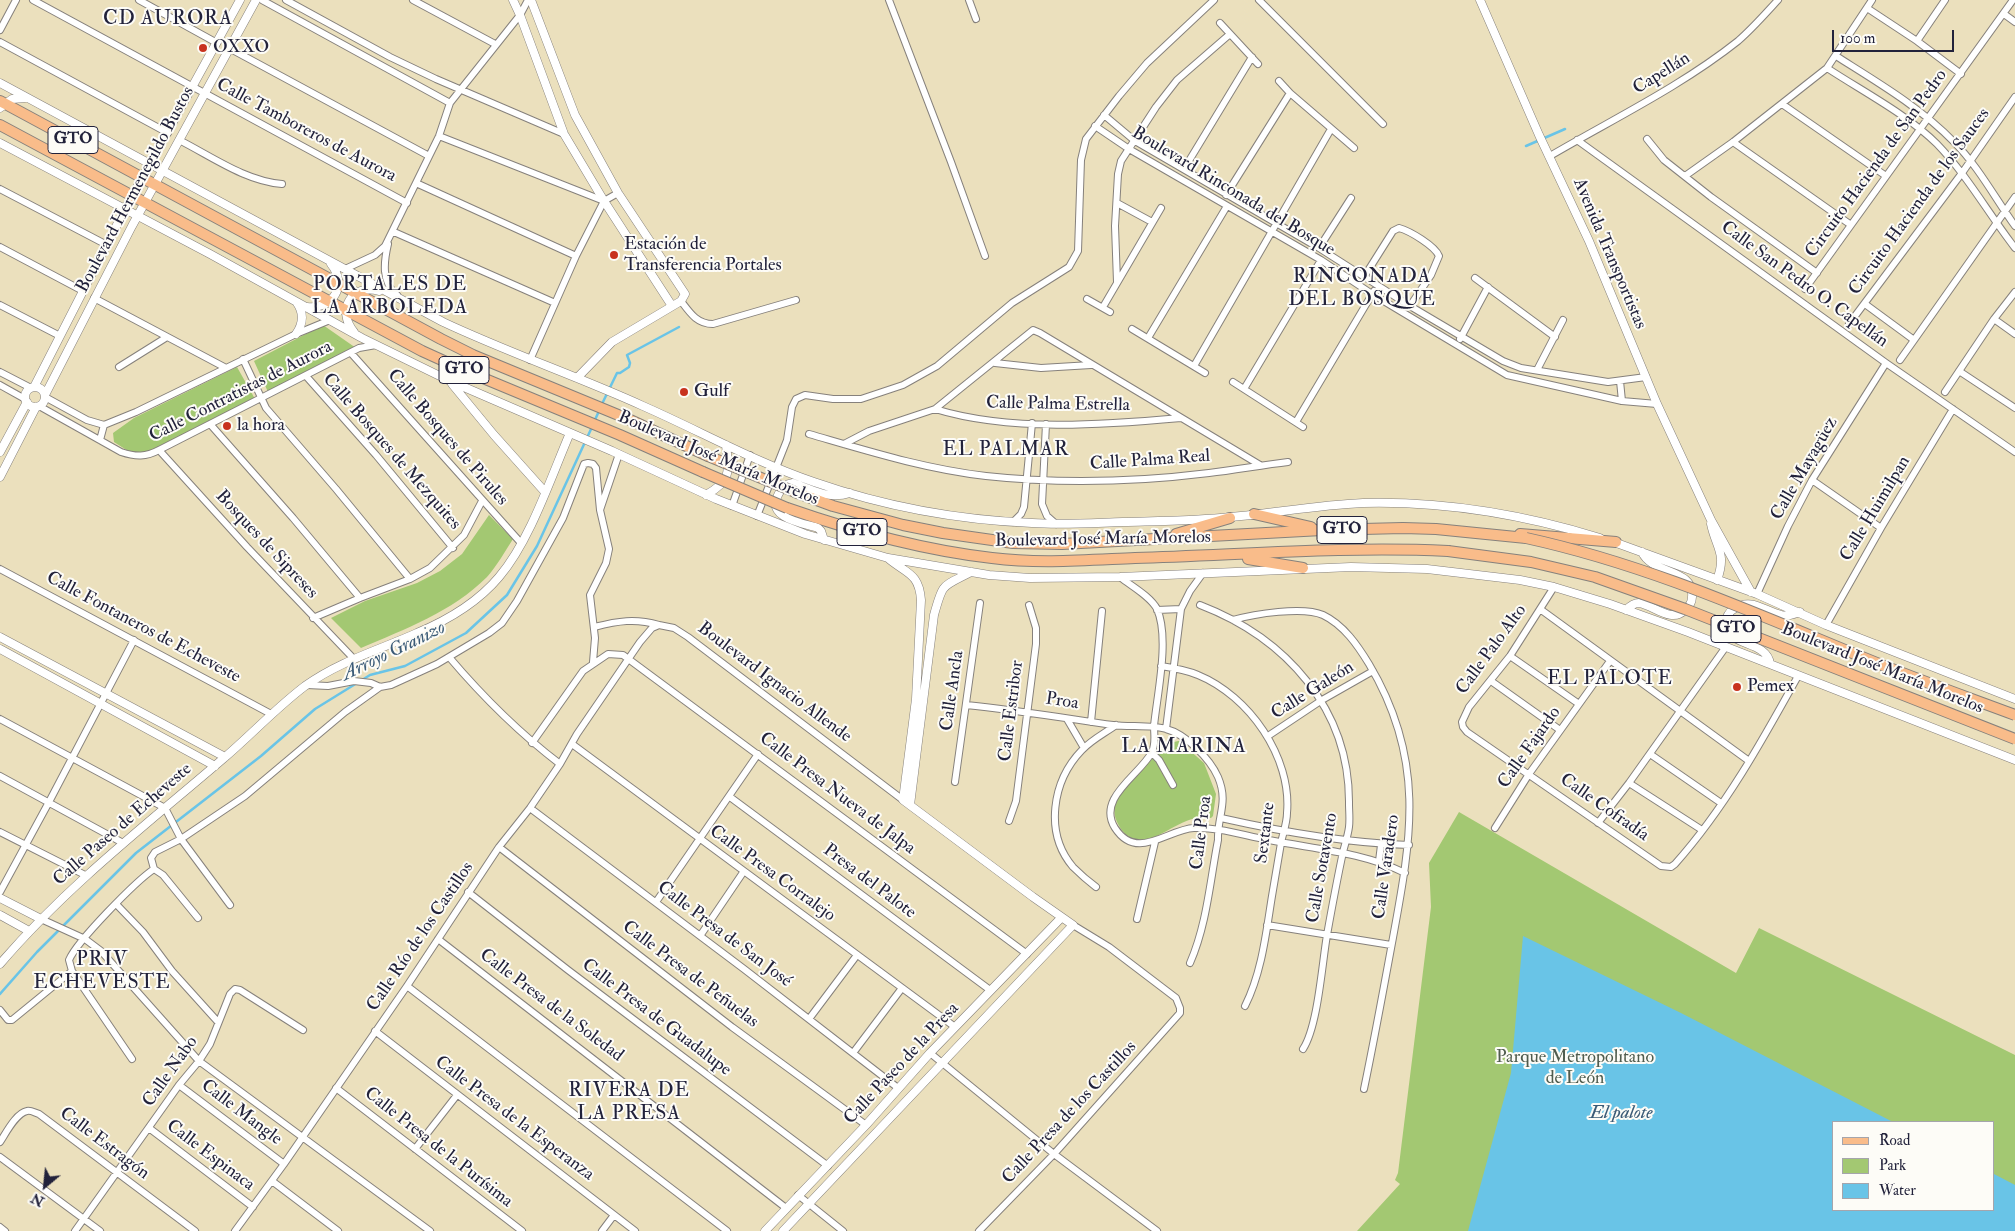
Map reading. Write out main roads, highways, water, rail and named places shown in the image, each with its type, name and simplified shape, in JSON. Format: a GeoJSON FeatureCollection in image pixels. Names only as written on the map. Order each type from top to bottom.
{"type":"FeatureCollection","features":[{"type":"Feature","properties":{"kind":"main road","name":"Boulevard José María Morelos"},"geometry":{"type":"LineString","coordinates":[[1,104],[473,355],[586,402],[751,475],[833,506],[903,525],[991,540],[1038,544],[1158,540],[1322,530],[1403,528],[1526,538],[1564,546],[1637,567],[1765,616],[1863,658],[2015,715]]}},
{"type":"Feature","properties":{"kind":"main road","name":"Boulevard José María Morelos"},"geometry":{"type":"LineString","coordinates":[[0,125],[346,312],[445,362],[585,420],[787,508],[854,530],[938,550],[1016,560],[1381,550],[1448,551],[1530,562],[1595,577],[1685,608],[2015,739]]}},
{"type":"Feature","properties":{"kind":"main road"},"geometry":{"type":"LineString","coordinates":[[1254,514],[1322,530]]}},
{"type":"Feature","properties":{"kind":"main road"},"geometry":{"type":"LineString","coordinates":[[1158,540],[1230,518]]}},
{"type":"Feature","properties":{"kind":"main road"},"geometry":{"type":"LineString","coordinates":[[1480,534],[1544,535],[1616,542]]}},
{"type":"Feature","properties":{"kind":"main road"},"geometry":{"type":"LineString","coordinates":[[1225,555],[1303,568]]}},
{"type":"Feature","properties":{"kind":"water","name":"El palote"},"geometry":{"type":"Polygon","coordinates":[[[1523,936],[1681,1013],[1891,1121],[1832,1121],[1832,1211],[1995,1211],[1995,1175],[2015,1185],[2015,1231],[1468,1231],[1511,1073],[1523,936]]]}},
{"type":"Feature","properties":{"kind":"waterway"},"geometry":{"type":"LineString","coordinates":[[1526,146],[1565,129]]}},
{"type":"Feature","properties":{"kind":"waterway","name":"Arroyo Granizo"},"geometry":{"type":"LineString","coordinates":[[601,406],[617,373],[629,367],[630,363],[627,355],[679,327]]}},
{"type":"Feature","properties":{"kind":"waterway","name":"Arroyo Granizo"},"geometry":{"type":"LineString","coordinates":[[594,422],[599,411]]}},
{"type":"Feature","properties":{"kind":"waterway","name":"Arroyo Granizo"},"geometry":{"type":"LineString","coordinates":[[362,680],[370,675],[405,666],[466,633],[507,595],[537,546],[592,427]]}},
{"type":"Feature","properties":{"kind":"waterway","name":"Arroyo Granizo"},"geometry":{"type":"LineString","coordinates":[[0,994],[37,952],[136,853],[261,756],[315,709],[357,683]]}},
{"type":"Feature","properties":{"kind":"place","name":"OXXO"},"geometry":{"type":"Point","coordinates":[203,48]}},
{"type":"Feature","properties":{"kind":"place","name":"Estación de Transferencia Portales"},"geometry":{"type":"Point","coordinates":[614,255]}},
{"type":"Feature","properties":{"kind":"place","name":"Gulf"},"geometry":{"type":"Point","coordinates":[684,392]}},
{"type":"Feature","properties":{"kind":"place","name":"la hora"},"geometry":{"type":"Point","coordinates":[227,426]}},
{"type":"Feature","properties":{"kind":"place","name":"Pemex"},"geometry":{"type":"Point","coordinates":[1737,687]}},
{"type":"Feature","properties":{"kind":"district","name":"CD AURORA"},"geometry":{"type":"Point","coordinates":[168,20]}},
{"type":"Feature","properties":{"kind":"district","name":"RINCONADA DEL BOSQUE"},"geometry":{"type":"Point","coordinates":[1362,290]}},
{"type":"Feature","properties":{"kind":"district","name":"PORTALES DE LA ARBOLEDA"},"geometry":{"type":"Point","coordinates":[390,298]}},
{"type":"Feature","properties":{"kind":"district","name":"EL PALMAR"},"geometry":{"type":"Point","coordinates":[1006,451]}},
{"type":"Feature","properties":{"kind":"district","name":"EL PALOTE"},"geometry":{"type":"Point","coordinates":[1610,680]}},
{"type":"Feature","properties":{"kind":"district","name":"LA MARINA"},"geometry":{"type":"Point","coordinates":[1184,748]}},
{"type":"Feature","properties":{"kind":"district","name":"PRIV ECHEVESTE"},"geometry":{"type":"Point","coordinates":[102,972]}},
{"type":"Feature","properties":{"kind":"district","name":"RIVERA DE LA PRESA"},"geometry":{"type":"Point","coordinates":[629,1104]}},
{"type":"Feature","properties":{"kind":"park label","name":"Parque Metropolitano de León"},"geometry":{"type":"Point","coordinates":[1575,1068]}}]}
